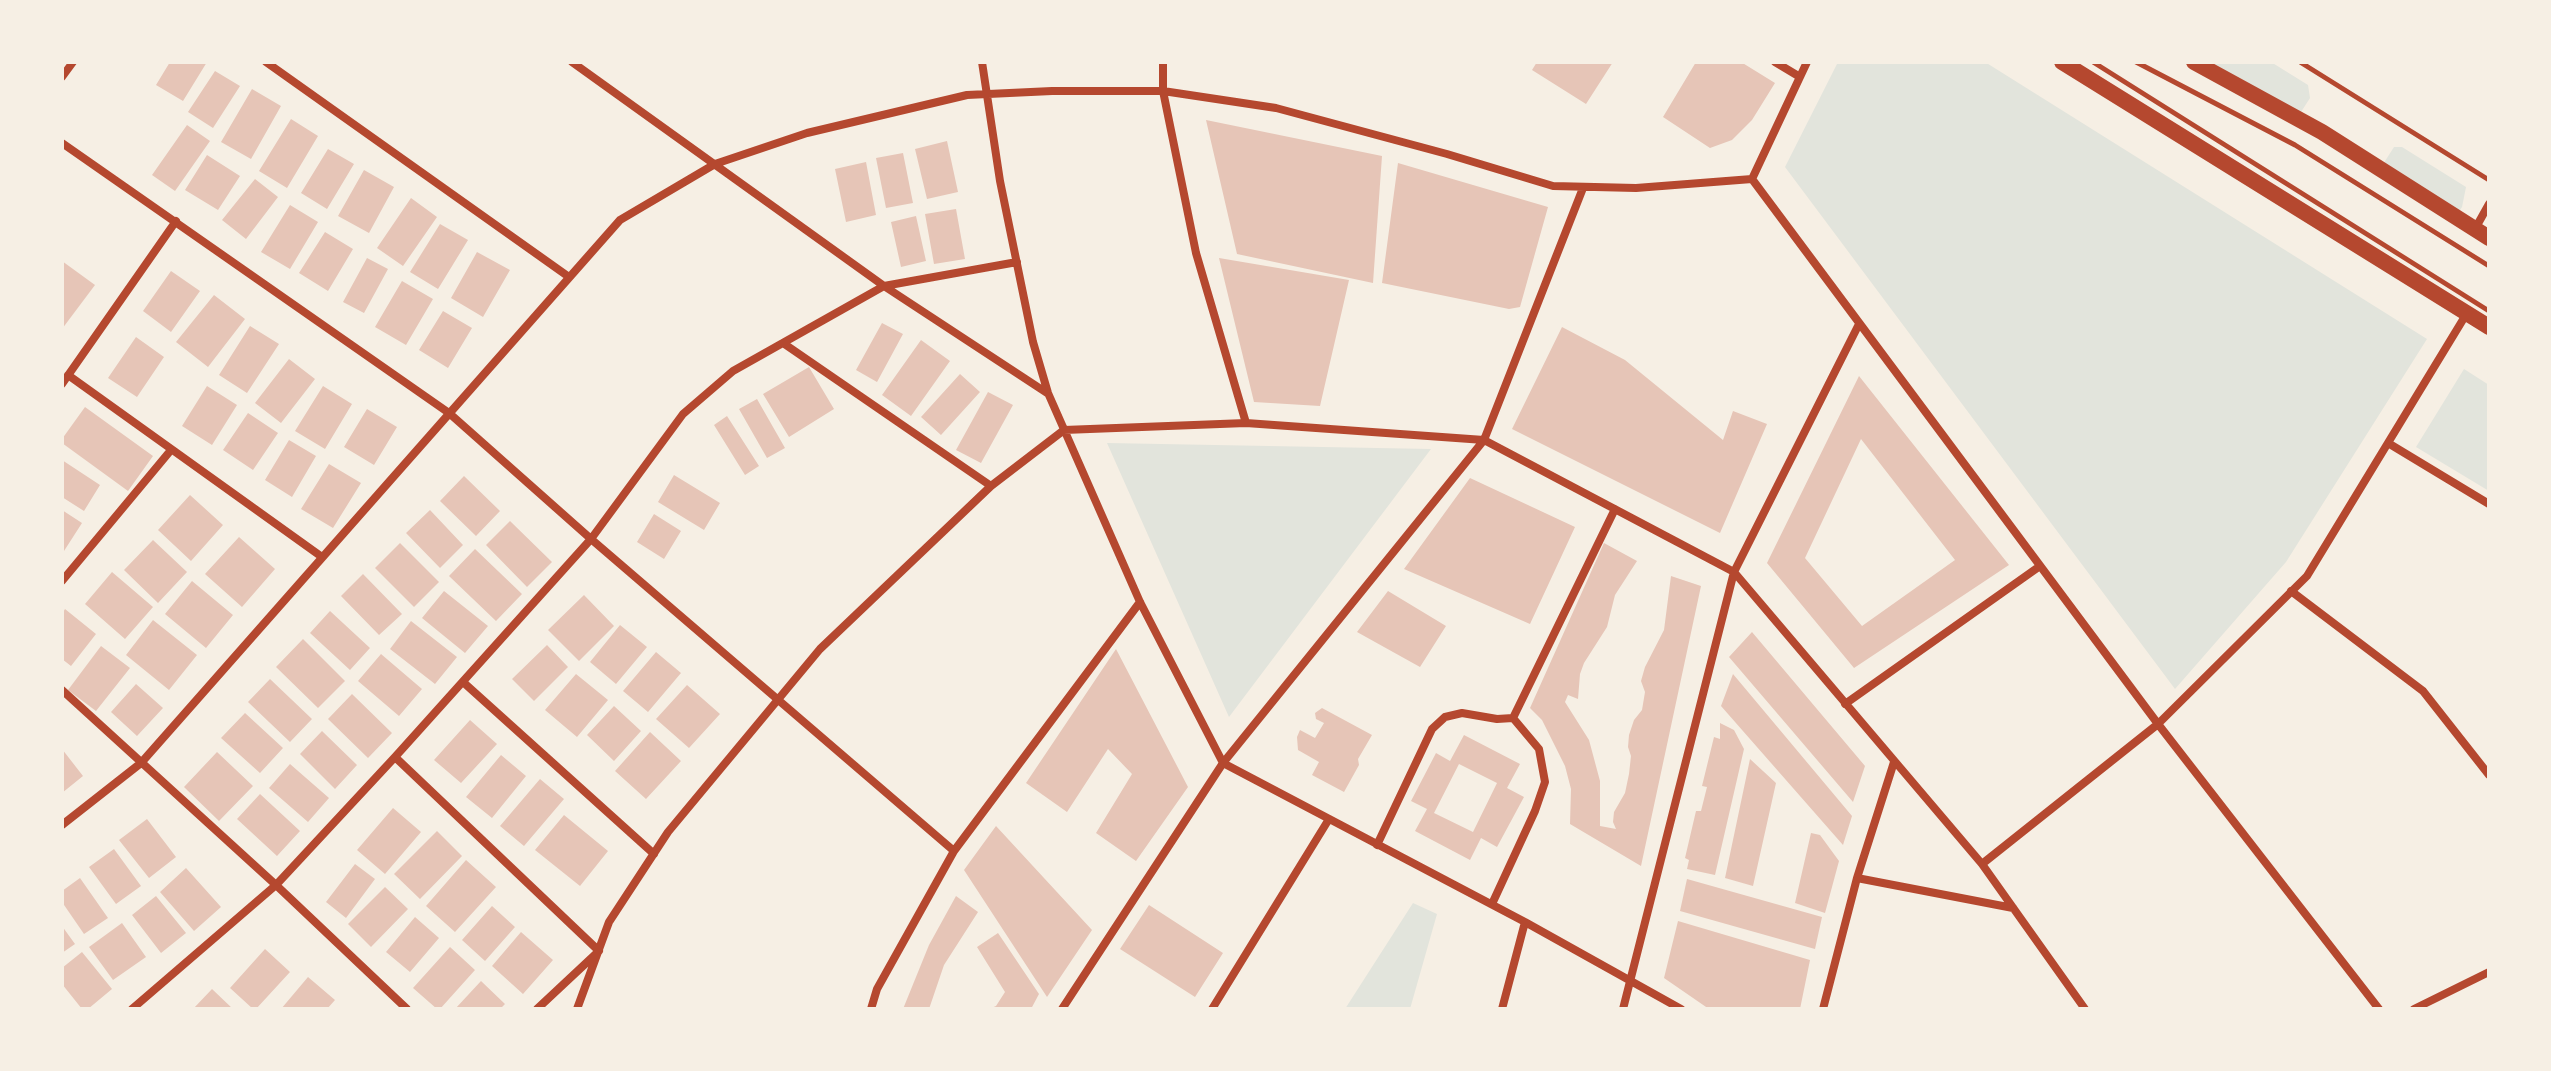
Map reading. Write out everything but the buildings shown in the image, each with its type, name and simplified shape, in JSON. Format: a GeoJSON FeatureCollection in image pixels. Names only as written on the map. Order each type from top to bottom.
{"type":"FeatureCollection","features":[{"type":"Feature","properties":{"kind":"main road"},"geometry":{"type":"LineString","coordinates":[[2062,62],[2489,327]]}},
{"type":"Feature","properties":{"kind":"main road"},"geometry":{"type":"LineString","coordinates":[[2194,62],[2322,132],[2482,234]]}},
{"type":"Feature","properties":{"kind":"street"},"geometry":{"type":"LineString","coordinates":[[62,77],[73,62]]}},
{"type":"Feature","properties":{"kind":"street"},"geometry":{"type":"LineString","coordinates":[[266,62],[569,277]]}},
{"type":"Feature","properties":{"kind":"street"},"geometry":{"type":"LineString","coordinates":[[982,62],[1000,181],[1033,342],[1048,393],[1140,602],[1223,763],[1492,904],[1681,1009]]}},
{"type":"Feature","properties":{"kind":"street"},"geometry":{"type":"LineString","coordinates":[[1163,62],[1163,91],[1196,253],[1246,423]]}},
{"type":"Feature","properties":{"kind":"street"},"geometry":{"type":"LineString","coordinates":[[1775,62],[1800,77]]}},
{"type":"Feature","properties":{"kind":"street"},"geometry":{"type":"LineString","coordinates":[[1752,179],[1807,62]]}},
{"type":"Feature","properties":{"kind":"street"},"geometry":{"type":"LineString","coordinates":[[577,64],[884,286],[1048,393]]}},
{"type":"Feature","properties":{"kind":"street"},"geometry":{"type":"LineString","coordinates":[[62,825],[141,763],[620,220],[715,164],[807,133],[955,97],[1163,91],[1276,108],[1553,186],[1636,188],[1752,179]]}},
{"type":"Feature","properties":{"kind":"street"},"geometry":{"type":"LineString","coordinates":[[62,143],[449,413],[954,851]]}},
{"type":"Feature","properties":{"kind":"street"},"geometry":{"type":"LineString","coordinates":[[1752,179],[2158,724],[2379,1009]]}},
{"type":"Feature","properties":{"kind":"street"},"geometry":{"type":"LineString","coordinates":[[1062,1009],[1223,763],[1484,440],[1583,188]]}},
{"type":"Feature","properties":{"kind":"street"},"geometry":{"type":"LineString","coordinates":[[2482,234],[2489,204]]}},
{"type":"Feature","properties":{"kind":"street"},"geometry":{"type":"LineString","coordinates":[[62,384],[176,221]]}},
{"type":"Feature","properties":{"kind":"street"},"geometry":{"type":"LineString","coordinates":[[132,1009],[276,885],[591,539],[683,414],[733,371],[884,286],[1017,262]]}},
{"type":"Feature","properties":{"kind":"street"},"geometry":{"type":"LineString","coordinates":[[1982,864],[2158,724],[2307,576],[2467,313]]}},
{"type":"Feature","properties":{"kind":"street"},"geometry":{"type":"LineString","coordinates":[[1623,1009],[1734,572],[1859,324]]}},
{"type":"Feature","properties":{"kind":"street"},"geometry":{"type":"LineString","coordinates":[[783,343],[991,486]]}},
{"type":"Feature","properties":{"kind":"street"},"geometry":{"type":"LineString","coordinates":[[68,375],[322,557]]}},
{"type":"Feature","properties":{"kind":"street"},"geometry":{"type":"LineString","coordinates":[[577,1009],[609,922],[668,832],[820,649],[991,486],[1064,430],[1246,423],[1484,440],[1734,572],[1982,864],[2085,1009]]}},
{"type":"Feature","properties":{"kind":"street"},"geometry":{"type":"LineString","coordinates":[[2388,443],[2489,504]]}},
{"type":"Feature","properties":{"kind":"street"},"geometry":{"type":"LineString","coordinates":[[62,581],[171,450]]}},
{"type":"Feature","properties":{"kind":"street"},"geometry":{"type":"LineString","coordinates":[[1513,718],[1615,509]]}},
{"type":"Feature","properties":{"kind":"street"},"geometry":{"type":"LineString","coordinates":[[1845,704],[2040,566]]}},
{"type":"Feature","properties":{"kind":"street"},"geometry":{"type":"LineString","coordinates":[[2291,591],[2423,691],[2489,775]]}},
{"type":"Feature","properties":{"kind":"street"},"geometry":{"type":"LineString","coordinates":[[871,1009],[877,989],[954,851],[1140,602]]}},
{"type":"Feature","properties":{"kind":"street"},"geometry":{"type":"LineString","coordinates":[[463,682],[654,854]]}},
{"type":"Feature","properties":{"kind":"street"},"geometry":{"type":"LineString","coordinates":[[62,690],[407,1009]]}},
{"type":"Feature","properties":{"kind":"street"},"geometry":{"type":"LineString","coordinates":[[1377,845],[1432,729],[1445,717],[1462,713],[1497,719],[1513,718]]}},
{"type":"Feature","properties":{"kind":"street"},"geometry":{"type":"LineString","coordinates":[[1492,904],[1545,782],[1539,749],[1513,718]]}},
{"type":"Feature","properties":{"kind":"street"},"geometry":{"type":"LineString","coordinates":[[395,757],[599,951]]}},
{"type":"Feature","properties":{"kind":"street"},"geometry":{"type":"LineString","coordinates":[[1823,1009],[1857,878],[1894,762]]}},
{"type":"Feature","properties":{"kind":"street"},"geometry":{"type":"LineString","coordinates":[[1212,1009],[1329,819]]}},
{"type":"Feature","properties":{"kind":"street"},"geometry":{"type":"LineString","coordinates":[[1857,878],[2014,908]]}},
{"type":"Feature","properties":{"kind":"street"},"geometry":{"type":"LineString","coordinates":[[1502,1009],[1525,922]]}},
{"type":"Feature","properties":{"kind":"street"},"geometry":{"type":"LineString","coordinates":[[537,1009],[599,951]]}},
{"type":"Feature","properties":{"kind":"street"},"geometry":{"type":"LineString","coordinates":[[2414,1009],[2489,972]]}},
{"type":"Feature","properties":{"kind":"lane"},"geometry":{"type":"LineString","coordinates":[[2093,62],[2489,311]]}},
{"type":"Feature","properties":{"kind":"lane"},"geometry":{"type":"LineString","coordinates":[[2136,62],[2295,145],[2489,266]]}},
{"type":"Feature","properties":{"kind":"lane"},"geometry":{"type":"LineString","coordinates":[[2300,62],[2489,180]]}},
{"type":"Feature","properties":{"kind":"shaded area"},"geometry":{"type":"Polygon","coordinates":[[[1838,62],[1985,62],[2427,339],[2286,562],[2175,689],[1785,167],[1838,62]]]}},
{"type":"Feature","properties":{"kind":"shaded area"},"geometry":{"type":"Polygon","coordinates":[[[2205,62],[2271,62],[2308,85],[2310,98],[2301,112],[2205,62]]]}},
{"type":"Feature","properties":{"kind":"shaded area"},"geometry":{"type":"Polygon","coordinates":[[[2394,147],[2402,147],[2466,187],[2462,207],[2454,219],[2378,172],[2394,147]]]}},
{"type":"Feature","properties":{"kind":"shaded area"},"geometry":{"type":"Polygon","coordinates":[[[2464,369],[2489,385],[2489,491],[2416,447],[2464,369]]]}},
{"type":"Feature","properties":{"kind":"shaded area"},"geometry":{"type":"Polygon","coordinates":[[[1107,443],[1431,449],[1229,717],[1107,443]]]}},
{"type":"Feature","properties":{"kind":"shaded area"},"geometry":{"type":"Polygon","coordinates":[[[1413,903],[1437,914],[1410,1009],[1345,1009],[1413,903]]]}}]}
